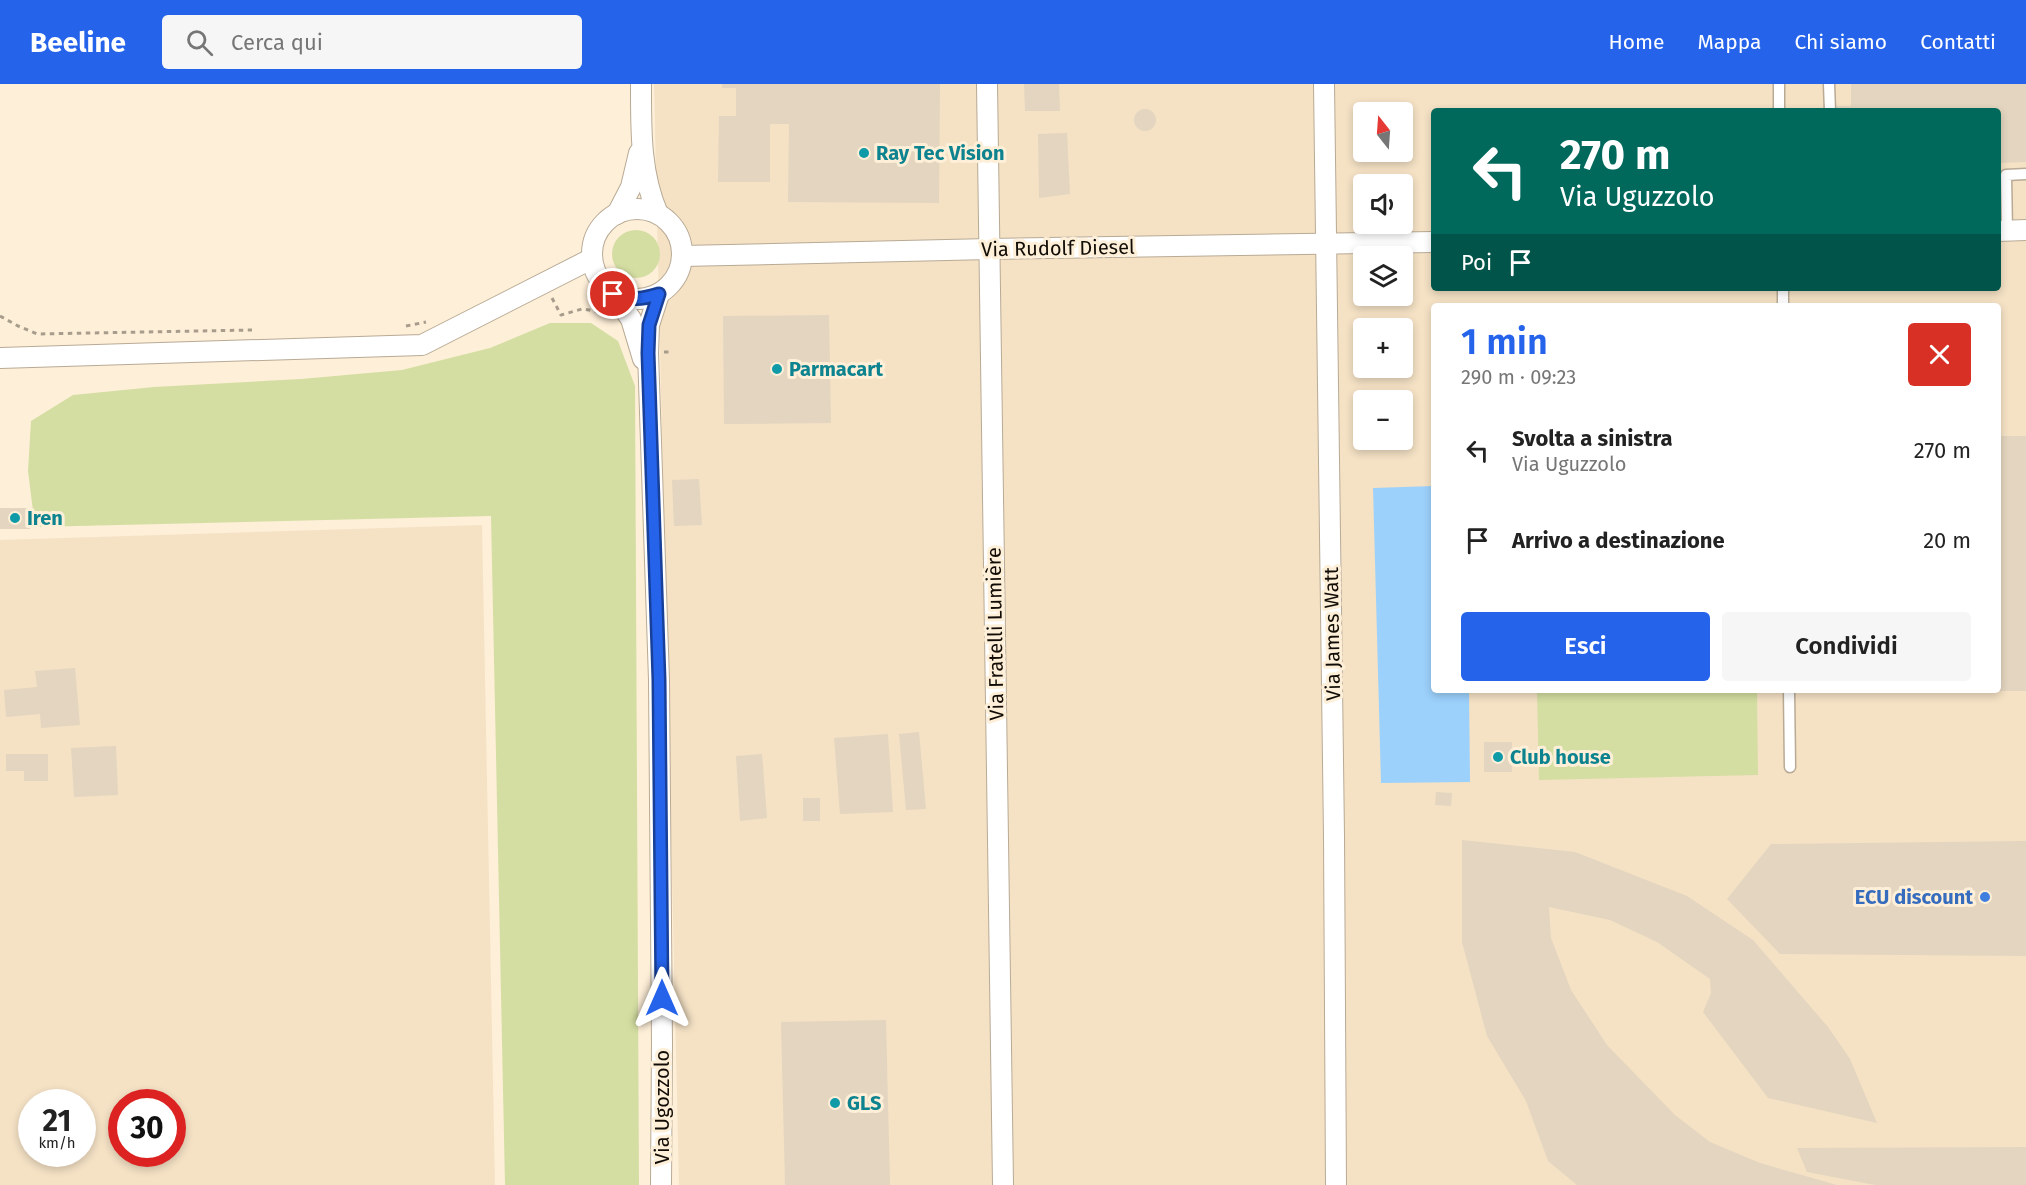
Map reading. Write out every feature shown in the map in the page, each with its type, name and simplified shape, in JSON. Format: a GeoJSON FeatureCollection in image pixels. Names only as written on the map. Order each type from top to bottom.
{"type":"FeatureCollection","features":[{"type":"Feature","properties":{"kind":"street"},"geometry":{"type":"LineString","coordinates":[[641,84],[641,145],[650,195],[658,214]]}},
{"type":"Feature","properties":{"kind":"street","name":"Via Fratelli Lumière"},"geometry":{"type":"LineString","coordinates":[[987,84],[1003,1185]]}},
{"type":"Feature","properties":{"kind":"street","name":"Via James Watt"},"geometry":{"type":"LineString","coordinates":[[1324,84],[1336,1185]]}},
{"type":"Feature","properties":{"kind":"street"},"geometry":{"type":"LineString","coordinates":[[617,214],[631,187],[641,145]]}},
{"type":"Feature","properties":{"kind":"street"},"geometry":{"type":"LineString","coordinates":[[631,209],[658,214],[669,222],[681,244],[682,256],[675,278],[659,294],[644,299],[628,299],[613,294],[595,273],[591,259],[592,246],[597,232],[605,221],[631,209]]}},
{"type":"Feature","properties":{"kind":"street","name":"Via Rudolf Diesel"},"geometry":{"type":"LineString","coordinates":[[682,256],[1431,242]]}},
{"type":"Feature","properties":{"kind":"street"},"geometry":{"type":"LineString","coordinates":[[0,358],[422,345],[591,259]]}},
{"type":"Feature","properties":{"kind":"street","name":"Via Ugozzolo"},"geometry":{"type":"LineString","coordinates":[[613,294],[631,319],[649,381]]}},
{"type":"Feature","properties":{"kind":"street","name":"Via Ugozzolo"},"geometry":{"type":"LineString","coordinates":[[659,294],[649,325],[648,353],[659,680],[661,1185]]}},
{"type":"Feature","properties":{"kind":"lane"},"geometry":{"type":"LineString","coordinates":[[1779,84],[1779,108]]}},
{"type":"Feature","properties":{"kind":"lane"},"geometry":{"type":"LineString","coordinates":[[1829,84],[1830,108]]}},
{"type":"Feature","properties":{"kind":"lane"},"geometry":{"type":"LineString","coordinates":[[2010,231],[2006,175],[2026,174]]}},
{"type":"Feature","properties":{"kind":"lane"},"geometry":{"type":"LineString","coordinates":[[1789,693],[1790,767]]}},
{"type":"Feature","properties":{"kind":"path"},"geometry":{"type":"LineString","coordinates":[[545,283],[561,315],[582,309],[601,310],[607,316]]}},
{"type":"Feature","properties":{"kind":"path"},"geometry":{"type":"LineString","coordinates":[[0,316],[37,334],[261,330]]}},
{"type":"Feature","properties":{"kind":"path"},"geometry":{"type":"LineString","coordinates":[[402,327],[433,320]]}},
{"type":"Feature","properties":{"kind":"path"},"geometry":{"type":"LineString","coordinates":[[648,353],[672,352]]}},
{"type":"Feature","properties":{"kind":"shaded area"},"geometry":{"type":"Polygon","coordinates":[[[654,84],[2026,84],[2026,1185],[679,1185],[654,84]]]}},
{"type":"Feature","properties":{"kind":"shaded area"},"geometry":{"type":"Polygon","coordinates":[[[482,525],[495,1185],[0,1185],[0,540],[482,525]]]}},
{"type":"Feature","properties":{"kind":"green space"},"geometry":{"type":"Polygon","coordinates":[[[636,230],[653,237],[660,254],[653,271],[636,278],[619,271],[612,254],[619,237],[636,230]]]}},
{"type":"Feature","properties":{"kind":"green space"},"geometry":{"type":"Polygon","coordinates":[[[550,323],[591,323],[618,341],[635,386],[639,1185],[505,1185],[491,516],[35,527],[28,471],[31,421],[73,395],[154,387],[301,379],[402,370],[490,348],[550,323]]]}},
{"type":"Feature","properties":{"kind":"green space"},"geometry":{"type":"Polygon","coordinates":[[[1537,693],[1757,693],[1758,775],[1539,780],[1537,693]]]}},
{"type":"Feature","properties":{"kind":"water"},"geometry":{"type":"Polygon","coordinates":[[[1431,486],[1431,693],[1469,693],[1470,782],[1381,783],[1373,488],[1431,486]]]}},
{"type":"Feature","properties":{"kind":"building","name":"Ray Tec Vision"},"geometry":{"type":"Polygon","coordinates":[[[722,84],[940,84],[939,203],[788,202],[789,124],[770,124],[770,182],[718,182],[719,116],[736,116],[736,88],[722,88],[722,84]]]}},
{"type":"Feature","properties":{"kind":"building"},"geometry":{"type":"Polygon","coordinates":[[[1024,84],[1059,84],[1060,111],[1025,111],[1024,84]]]}},
{"type":"Feature","properties":{"kind":"building"},"geometry":{"type":"Polygon","coordinates":[[[1851,84],[2026,84],[2026,162],[2001,163],[2001,108],[1836,108],[1836,106],[1851,106],[1851,84]]]}},
{"type":"Feature","properties":{"kind":"building"},"geometry":{"type":"Polygon","coordinates":[[[1145,109],[1153,112],[1156,120],[1153,128],[1145,131],[1137,128],[1134,120],[1137,112],[1145,109]]]}},
{"type":"Feature","properties":{"kind":"building"},"geometry":{"type":"Polygon","coordinates":[[[1067,133],[1070,194],[1039,198],[1038,134],[1067,133]]]}},
{"type":"Feature","properties":{"kind":"building","name":"Parmacart"},"geometry":{"type":"Polygon","coordinates":[[[829,315],[831,423],[724,424],[723,316],[829,315]]]}},
{"type":"Feature","properties":{"kind":"building"},"geometry":{"type":"Polygon","coordinates":[[[2001,436],[2026,436],[2026,691],[2001,691],[2001,436]]]}},
{"type":"Feature","properties":{"kind":"building"},"geometry":{"type":"Polygon","coordinates":[[[699,479],[702,525],[674,526],[672,480],[699,479]]]}},
{"type":"Feature","properties":{"kind":"building","name":"Iren"},"geometry":{"type":"Polygon","coordinates":[[[0,508],[30,508],[30,529],[0,529],[0,508]]]}},
{"type":"Feature","properties":{"kind":"building"},"geometry":{"type":"Polygon","coordinates":[[[75,668],[80,725],[41,728],[40,714],[6,717],[4,690],[37,687],[35,671],[75,668]]]}},
{"type":"Feature","properties":{"kind":"building"},"geometry":{"type":"Polygon","coordinates":[[[919,732],[926,809],[906,810],[899,734],[919,732]]]}},
{"type":"Feature","properties":{"kind":"building"},"geometry":{"type":"Polygon","coordinates":[[[888,734],[893,812],[840,814],[834,738],[888,734]]]}},
{"type":"Feature","properties":{"kind":"building","name":"Club house"},"geometry":{"type":"Polygon","coordinates":[[[1484,742],[1512,742],[1512,772],[1484,772],[1484,742]]]}},
{"type":"Feature","properties":{"kind":"building"},"geometry":{"type":"Polygon","coordinates":[[[116,746],[118,795],[74,797],[71,748],[116,746]]]}},
{"type":"Feature","properties":{"kind":"building"},"geometry":{"type":"Polygon","coordinates":[[[6,754],[48,754],[48,781],[24,781],[24,771],[6,771],[6,754]]]}},
{"type":"Feature","properties":{"kind":"building"},"geometry":{"type":"Polygon","coordinates":[[[762,754],[767,818],[740,821],[736,756],[762,754]]]}},
{"type":"Feature","properties":{"kind":"building"},"geometry":{"type":"Polygon","coordinates":[[[1436,792],[1452,793],[1451,806],[1435,805],[1436,792]]]}},
{"type":"Feature","properties":{"kind":"building"},"geometry":{"type":"Polygon","coordinates":[[[803,798],[820,798],[820,821],[803,821],[803,798]]]}},
{"type":"Feature","properties":{"kind":"building"},"geometry":{"type":"Polygon","coordinates":[[[1462,840],[1575,852],[1687,896],[1753,940],[1828,1027],[1850,1059],[1877,1123],[1768,1098],[1703,1012],[1711,993],[1710,979],[1657,942],[1610,920],[1549,907],[1551,938],[1571,990],[1607,1045],[1675,1115],[1710,1142],[1760,1163],[1837,1185],[1577,1185],[1548,1161],[1526,1101],[1487,1036],[1462,942],[1462,840]]]}},
{"type":"Feature","properties":{"kind":"building"},"geometry":{"type":"Polygon","coordinates":[[[2026,841],[2026,956],[1780,954],[1727,899],[1771,844],[2026,841]]]}},
{"type":"Feature","properties":{"kind":"building","name":"GLS"},"geometry":{"type":"Polygon","coordinates":[[[886,1020],[890,1185],[785,1185],[781,1022],[886,1020]]]}},
{"type":"Feature","properties":{"kind":"building"},"geometry":{"type":"Polygon","coordinates":[[[2026,1147],[2026,1185],[1875,1185],[1807,1172],[1797,1148],[2026,1147]]]}},
{"type":"Feature","properties":{"kind":"place","name":"Ray Tec Vision"},"geometry":{"type":"Point","coordinates":[864,153]}},
{"type":"Feature","properties":{"kind":"place","name":"Parmacart"},"geometry":{"type":"Point","coordinates":[777,369]}},
{"type":"Feature","properties":{"kind":"place","name":"Iren"},"geometry":{"type":"Point","coordinates":[15,518]}},
{"type":"Feature","properties":{"kind":"place","name":"Club house"},"geometry":{"type":"Point","coordinates":[1498,757]}},
{"type":"Feature","properties":{"kind":"place","name":"ECU discount"},"geometry":{"type":"Point","coordinates":[1985,897]}},
{"type":"Feature","properties":{"kind":"place","name":"GLS"},"geometry":{"type":"Point","coordinates":[835,1103]}},
{"type":"Feature","properties":{"kind":"route"},"geometry":{"type":"LineString","coordinates":[[613,294],[628,299],[644,299],[659,294],[649,325],[648,353],[659,680],[662,998]]}}]}
